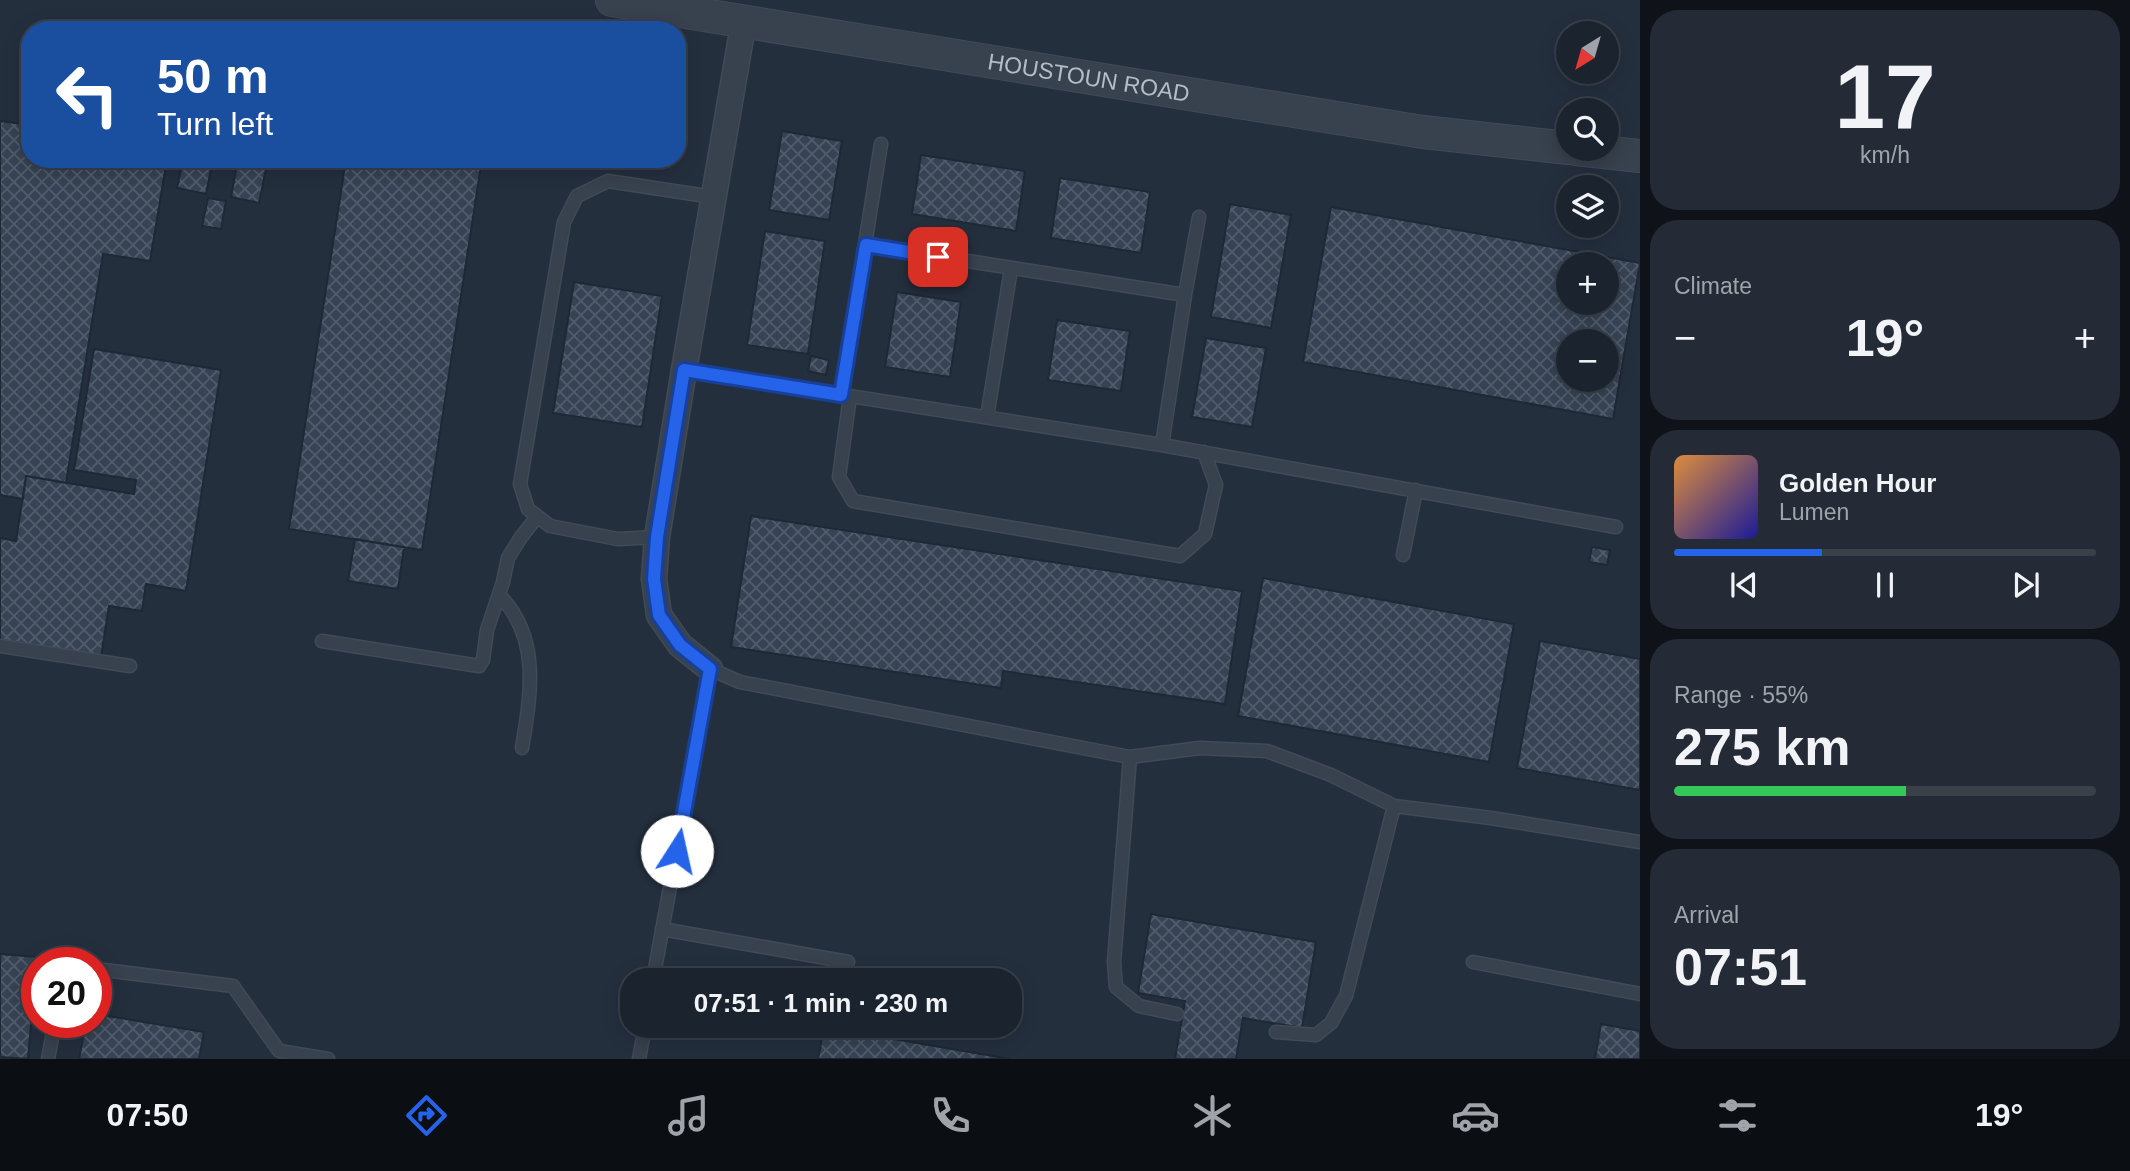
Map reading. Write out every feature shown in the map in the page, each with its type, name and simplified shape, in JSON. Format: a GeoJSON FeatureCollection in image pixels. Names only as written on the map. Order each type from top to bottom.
{"type":"FeatureCollection","features":[{"type":"Feature","properties":{"kind":"street","name":"HOUSTOUN ROAD"},"geometry":{"type":"LineString","coordinates":[[612,0],[1423,132],[1556,147]]}},
{"type":"Feature","properties":{"kind":"street"},"geometry":{"type":"LineString","coordinates":[[710,669],[680,645],[659,615],[654,579],[657,537],[744,20]]}},
{"type":"Feature","properties":{"kind":"street"},"geometry":{"type":"LineString","coordinates":[[1619,154],[1640,156]]}},
{"type":"Feature","properties":{"kind":"lane"},"geometry":{"type":"LineString","coordinates":[[881,144],[846,395],[839,477],[853,501],[1180,556],[1205,534],[1208,522],[1216,485],[1204,452]]}},
{"type":"Feature","properties":{"kind":"lane"},"geometry":{"type":"LineString","coordinates":[[657,537],[618,539],[550,526],[528,509],[520,484],[564,222],[577,196],[608,181],[713,197]]}},
{"type":"Feature","properties":{"kind":"lane"},"geometry":{"type":"LineString","coordinates":[[1162,444],[1199,218]]}},
{"type":"Feature","properties":{"kind":"lane"},"geometry":{"type":"LineString","coordinates":[[866,245],[1185,295]]}},
{"type":"Feature","properties":{"kind":"lane"},"geometry":{"type":"LineString","coordinates":[[987,417],[1011,269]]}},
{"type":"Feature","properties":{"kind":"lane"},"geometry":{"type":"LineString","coordinates":[[684,370],[1162,444],[1616,527]]}},
{"type":"Feature","properties":{"kind":"lane"},"geometry":{"type":"LineString","coordinates":[[1403,555],[1416,490]]}},
{"type":"Feature","properties":{"kind":"lane"},"geometry":{"type":"LineString","coordinates":[[322,641],[479,666],[483,660],[487,629],[508,558],[537,517]]}},
{"type":"Feature","properties":{"kind":"lane"},"geometry":{"type":"LineString","coordinates":[[499,594],[511,608],[525,640],[531,674],[522,748]]}},
{"type":"Feature","properties":{"kind":"lane"},"geometry":{"type":"LineString","coordinates":[[0,646],[130,666]]}},
{"type":"Feature","properties":{"kind":"lane"},"geometry":{"type":"LineString","coordinates":[[655,968],[710,669],[740,682],[1130,757],[1200,748],[1267,751],[1331,775],[1394,806],[1491,818],[1640,842]]}},
{"type":"Feature","properties":{"kind":"lane"},"geometry":{"type":"LineString","coordinates":[[1130,757],[1114,962],[1116,987],[1139,1006],[1177,1014]]}},
{"type":"Feature","properties":{"kind":"lane"},"geometry":{"type":"LineString","coordinates":[[1276,1032],[1316,1035],[1331,1023],[1346,996],[1394,806]]}},
{"type":"Feature","properties":{"kind":"lane"},"geometry":{"type":"LineString","coordinates":[[662,929],[848,962]]}},
{"type":"Feature","properties":{"kind":"lane"},"geometry":{"type":"LineString","coordinates":[[1473,962],[1640,994]]}},
{"type":"Feature","properties":{"kind":"lane"},"geometry":{"type":"LineString","coordinates":[[112,970],[233,986],[279,1051],[328,1059]]}},
{"type":"Feature","properties":{"kind":"lane"},"geometry":{"type":"LineString","coordinates":[[48,1059],[52,1038]]}},
{"type":"Feature","properties":{"kind":"lane"},"geometry":{"type":"LineString","coordinates":[[639,1059],[643,1038]]}},
{"type":"Feature","properties":{"kind":"building"},"geometry":{"type":"Polygon","coordinates":[[[0,121],[21,124],[21,168],[166,168],[150,261],[103,254],[66,483],[26,476],[23,499],[0,495],[0,121]]]}},
{"type":"Feature","properties":{"kind":"building"},"geometry":{"type":"Polygon","coordinates":[[[782,131],[842,141],[829,220],[769,210],[782,131]]]}},
{"type":"Feature","properties":{"kind":"building"},"geometry":{"type":"Polygon","coordinates":[[[921,155],[1025,171],[1016,231],[912,214],[921,155]]]}},
{"type":"Feature","properties":{"kind":"building"},"geometry":{"type":"Polygon","coordinates":[[[181,168],[211,168],[206,194],[177,188],[181,168]]]}},
{"type":"Feature","properties":{"kind":"building"},"geometry":{"type":"Polygon","coordinates":[[[236,168],[266,169],[259,203],[231,197],[236,168]]]}},
{"type":"Feature","properties":{"kind":"building"},"geometry":{"type":"Polygon","coordinates":[[[345,168],[481,168],[422,550],[289,529],[345,168]]]}},
{"type":"Feature","properties":{"kind":"building"},"geometry":{"type":"Polygon","coordinates":[[[1060,178],[1150,192],[1141,253],[1051,238],[1060,178]]]}},
{"type":"Feature","properties":{"kind":"building"},"geometry":{"type":"Polygon","coordinates":[[[208,198],[226,201],[221,229],[202,226],[208,198]]]}},
{"type":"Feature","properties":{"kind":"building"},"geometry":{"type":"Polygon","coordinates":[[[1230,204],[1291,215],[1271,328],[1211,317],[1230,204]]]}},
{"type":"Feature","properties":{"kind":"building"},"geometry":{"type":"Polygon","coordinates":[[[1331,207],[1579,252],[1556,252],[1556,315],[1619,315],[1619,259],[1640,263],[1619,384],[1619,329],[1556,329],[1556,392],[1618,392],[1613,419],[1303,362],[1331,207]]]}},
{"type":"Feature","properties":{"kind":"building"},"geometry":{"type":"Polygon","coordinates":[[[765,231],[825,241],[808,354],[747,345],[765,231]]]}},
{"type":"Feature","properties":{"kind":"building"},"geometry":{"type":"Polygon","coordinates":[[[574,282],[662,296],[642,427],[553,413],[574,282]]]}},
{"type":"Feature","properties":{"kind":"building"},"geometry":{"type":"Polygon","coordinates":[[[897,292],[961,302],[950,377],[885,367],[897,292]]]}},
{"type":"Feature","properties":{"kind":"building"},"geometry":{"type":"Polygon","coordinates":[[[1057,320],[1130,331],[1121,391],[1048,380],[1057,320]]]}},
{"type":"Feature","properties":{"kind":"building"},"geometry":{"type":"Polygon","coordinates":[[[1206,338],[1266,348],[1252,427],[1192,417],[1206,338]]]}},
{"type":"Feature","properties":{"kind":"building"},"geometry":{"type":"Polygon","coordinates":[[[94,349],[221,370],[186,591],[146,584],[142,611],[109,606],[101,657],[0,640],[0,538],[16,541],[26,476],[134,494],[136,480],[74,470],[94,349]]]}},
{"type":"Feature","properties":{"kind":"building"},"geometry":{"type":"Polygon","coordinates":[[[811,356],[829,360],[826,375],[808,371],[811,356]]]}},
{"type":"Feature","properties":{"kind":"building"},"geometry":{"type":"Polygon","coordinates":[[[751,516],[1242,591],[1225,704],[1003,671],[1001,688],[731,647],[751,516]]]}},
{"type":"Feature","properties":{"kind":"building"},"geometry":{"type":"Polygon","coordinates":[[[355,539],[404,547],[398,589],[348,581],[355,539]]]}},
{"type":"Feature","properties":{"kind":"building"},"geometry":{"type":"Polygon","coordinates":[[[1592,547],[1610,550],[1607,565],[1589,562],[1592,547]]]}},
{"type":"Feature","properties":{"kind":"building"},"geometry":{"type":"Polygon","coordinates":[[[1263,578],[1514,624],[1489,762],[1238,716],[1263,578]]]}},
{"type":"Feature","properties":{"kind":"building"},"geometry":{"type":"Polygon","coordinates":[[[1540,641],[1640,659],[1640,790],[1517,768],[1540,641]]]}},
{"type":"Feature","properties":{"kind":"building"},"geometry":{"type":"Polygon","coordinates":[[[1151,914],[1316,942],[1302,1028],[1243,1018],[1236,1059],[1175,1059],[1185,1001],[1138,993],[1151,914]]]}},
{"type":"Feature","properties":{"kind":"building"},"geometry":{"type":"Polygon","coordinates":[[[0,954],[21,956],[21,1038],[30,1038],[28,1059],[0,1057],[0,954]]]}},
{"type":"Feature","properties":{"kind":"building"},"geometry":{"type":"Polygon","coordinates":[[[112,1017],[204,1032],[199,1059],[79,1059],[83,1038],[112,1038],[112,1017]]]}},
{"type":"Feature","properties":{"kind":"building"},"geometry":{"type":"Polygon","coordinates":[[[1601,1024],[1640,1031],[1640,1059],[1595,1059],[1601,1024]]]}},
{"type":"Feature","properties":{"kind":"building"},"geometry":{"type":"Polygon","coordinates":[[[822,1038],[888,1038],[1010,1059],[818,1059],[822,1038]]]}},
{"type":"Feature","properties":{"kind":"route"},"geometry":{"type":"LineString","coordinates":[[677,851],[710,669],[680,645],[659,615],[654,579],[657,537],[684,370],[841,395],[866,245],[938,257]]}}]}
